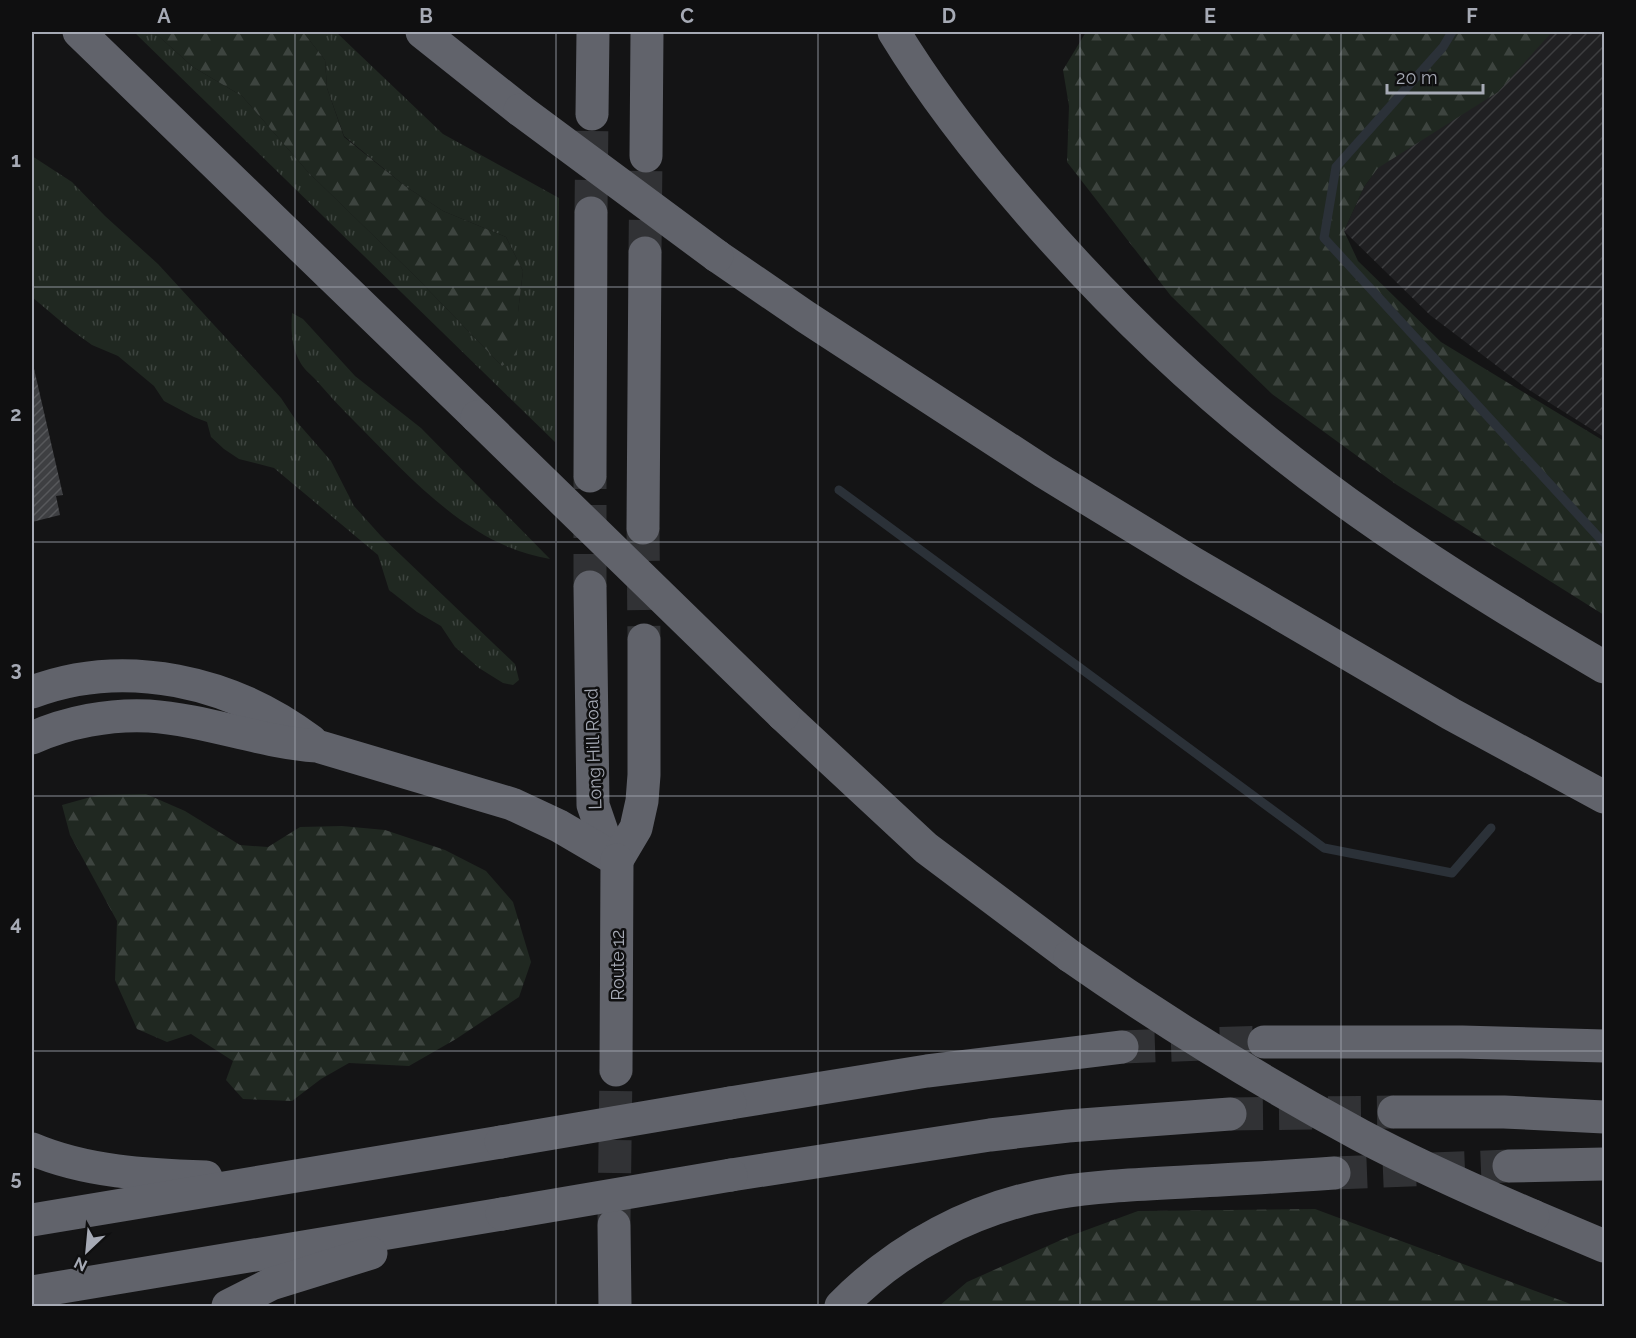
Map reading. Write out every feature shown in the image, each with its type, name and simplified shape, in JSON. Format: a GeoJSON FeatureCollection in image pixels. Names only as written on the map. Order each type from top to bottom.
{"type":"FeatureCollection","features":[{"type":"Feature","properties":{"kind":"highway"},"geometry":{"type":"LineString","coordinates":[[422,32],[520,110],[717,256],[806,317],[1053,478],[1451,714],[1605,797]]}},
{"type":"Feature","properties":{"kind":"highway"},"geometry":{"type":"LineString","coordinates":[[592,114],[593,32]]}},
{"type":"Feature","properties":{"kind":"highway"},"geometry":{"type":"LineString","coordinates":[[646,156],[647,32]]}},
{"type":"Feature","properties":{"kind":"highway"},"geometry":{"type":"LineString","coordinates":[[894,32],[956,122],[1031,214],[1110,300],[1193,379],[1268,443],[1365,514],[1495,602],[1605,667]]}},
{"type":"Feature","properties":{"kind":"highway"},"geometry":{"type":"LineString","coordinates":[[83,36],[783,715],[926,848],[1070,956],[1209,1048],[1294,1099],[1362,1136],[1466,1187],[1605,1246]]}},
{"type":"Feature","properties":{"kind":"highway"},"geometry":{"type":"LineString","coordinates":[[590,476],[591,213]]}},
{"type":"Feature","properties":{"kind":"highway"},"geometry":{"type":"LineString","coordinates":[[643,528],[645,253]]}},
{"type":"Feature","properties":{"kind":"highway","name":"Long Hill Road"},"geometry":{"type":"LineString","coordinates":[[590,587],[593,805],[604,837],[617,860]]}},
{"type":"Feature","properties":{"kind":"highway"},"geometry":{"type":"LineString","coordinates":[[32,738],[59,728],[92,720],[149,716],[174,719],[285,743],[317,746],[512,804],[559,826],[617,860],[636,828],[642,801],[644,640]]}},
{"type":"Feature","properties":{"kind":"highway"},"geometry":{"type":"LineString","coordinates":[[32,692],[62,682],[100,675],[127,674],[171,680],[218,692],[250,705],[294,729],[317,746]]}},
{"type":"Feature","properties":{"kind":"highway","name":"Route 12"},"geometry":{"type":"LineString","coordinates":[[616,1070],[617,860]]}},
{"type":"Feature","properties":{"kind":"highway"},"geometry":{"type":"LineString","coordinates":[[1264,1042],[1451,1041],[1605,1046]]}},
{"type":"Feature","properties":{"kind":"highway"},"geometry":{"type":"LineString","coordinates":[[32,1220],[927,1071],[1122,1047]]}},
{"type":"Feature","properties":{"kind":"highway"},"geometry":{"type":"LineString","coordinates":[[1394,1112],[1504,1112],[1605,1117]]}},
{"type":"Feature","properties":{"kind":"highway"},"geometry":{"type":"LineString","coordinates":[[32,1292],[990,1134],[1111,1122],[1230,1114]]}},
{"type":"Feature","properties":{"kind":"highway"},"geometry":{"type":"LineString","coordinates":[[32,1149],[77,1164],[142,1173],[204,1177],[295,1177]]}},
{"type":"Feature","properties":{"kind":"highway"},"geometry":{"type":"LineString","coordinates":[[1509,1166],[1605,1164]]}},
{"type":"Feature","properties":{"kind":"highway"},"geometry":{"type":"LineString","coordinates":[[841,1306],[874,1276],[914,1246],[974,1216],[1030,1198],[1101,1187],[1334,1173]]}},
{"type":"Feature","properties":{"kind":"highway"},"geometry":{"type":"LineString","coordinates":[[228,1306],[271,1284],[412,1240],[457,1221]]}},
{"type":"Feature","properties":{"kind":"highway"},"geometry":{"type":"LineString","coordinates":[[614,1225],[615,1306]]}},
{"type":"Feature","properties":{"kind":"shaded area"},"geometry":{"type":"Polygon","coordinates":[[[1529,32],[1604,32],[1604,437],[1526,388],[1430,315],[1344,231],[1364,187],[1378,168],[1529,32]]]}},
{"type":"Feature","properties":{"kind":"green space"},"geometry":{"type":"Polygon","coordinates":[[[134,32],[154,32],[193,67],[242,96],[308,172],[415,276],[502,366],[518,312],[523,271],[506,237],[443,211],[405,186],[344,136],[327,88],[325,60],[303,32],[336,32],[443,134],[559,198],[555,442],[134,32]]]}},
{"type":"Feature","properties":{"kind":"green space"},"geometry":{"type":"Polygon","coordinates":[[[154,32],[303,32],[325,60],[327,88],[344,137],[405,186],[443,211],[506,237],[523,271],[518,312],[517,355],[502,366],[415,276],[308,172],[242,96],[193,67],[154,32]]]}},
{"type":"Feature","properties":{"kind":"green space"},"geometry":{"type":"Polygon","coordinates":[[[1086,32],[1552,32],[1498,92],[1378,168],[1364,187],[1344,231],[1358,261],[1441,342],[1604,441],[1604,615],[1397,485],[1272,394],[1171,296],[1067,162],[1069,106],[1063,70],[1086,32]]]}},
{"type":"Feature","properties":{"kind":"green space"},"geometry":{"type":"Polygon","coordinates":[[[32,156],[72,182],[105,216],[158,264],[281,398],[297,422],[331,461],[354,506],[381,536],[515,664],[519,680],[513,685],[503,683],[479,668],[455,647],[441,626],[417,612],[389,590],[378,555],[274,468],[239,459],[224,449],[211,437],[207,422],[164,401],[154,386],[118,356],[92,345],[32,297],[32,156]]]}},
{"type":"Feature","properties":{"kind":"green space"},"geometry":{"type":"Polygon","coordinates":[[[292,313],[303,319],[355,376],[421,428],[550,559],[521,552],[493,540],[443,506],[397,465],[303,366],[293,344],[292,313]]]}},
{"type":"Feature","properties":{"kind":"green space"},"geometry":{"type":"Polygon","coordinates":[[[146,794],[185,811],[240,845],[268,847],[300,827],[342,826],[385,830],[445,850],[486,871],[513,902],[531,962],[519,997],[456,1039],[409,1066],[349,1063],[321,1079],[292,1101],[243,1099],[226,1080],[233,1061],[191,1034],[167,1042],[137,1029],[115,980],[117,921],[70,835],[62,805],[98,795],[146,794]]]}},
{"type":"Feature","properties":{"kind":"green space"},"geometry":{"type":"Polygon","coordinates":[[[1315,1209],[1576,1306],[939,1306],[967,1282],[1070,1236],[1138,1211],[1315,1209]]]}},
{"type":"Feature","properties":{"kind":"building"},"geometry":{"type":"Polygon","coordinates":[[[32,360],[63,495],[56,496],[60,515],[32,522],[32,360]]]}},
{"type":"Feature","properties":{"kind":"waterway"},"geometry":{"type":"LineString","coordinates":[[1452,32],[1443,47],[1336,167],[1324,238],[1604,543]]}},
{"type":"Feature","properties":{"kind":"waterway"},"geometry":{"type":"LineString","coordinates":[[839,490],[1324,848],[1452,873],[1491,828]]}},
{"type":"Feature","properties":{"kind":"tunnel"},"geometry":{"type":"LineString","coordinates":[[591,213],[592,114]]}},
{"type":"Feature","properties":{"kind":"tunnel"},"geometry":{"type":"LineString","coordinates":[[645,253],[646,156]]}},
{"type":"Feature","properties":{"kind":"tunnel"},"geometry":{"type":"LineString","coordinates":[[590,476],[590,587]]}},
{"type":"Feature","properties":{"kind":"tunnel"},"geometry":{"type":"LineString","coordinates":[[643,528],[644,640]]}},
{"type":"Feature","properties":{"kind":"tunnel"},"geometry":{"type":"LineString","coordinates":[[1122,1047],[1264,1042]]}},
{"type":"Feature","properties":{"kind":"tunnel"},"geometry":{"type":"LineString","coordinates":[[614,1222],[616,1070]]}},
{"type":"Feature","properties":{"kind":"tunnel"},"geometry":{"type":"LineString","coordinates":[[1230,1114],[1394,1112]]}},
{"type":"Feature","properties":{"kind":"tunnel"},"geometry":{"type":"LineString","coordinates":[[1334,1173],[1509,1166]]}}]}
